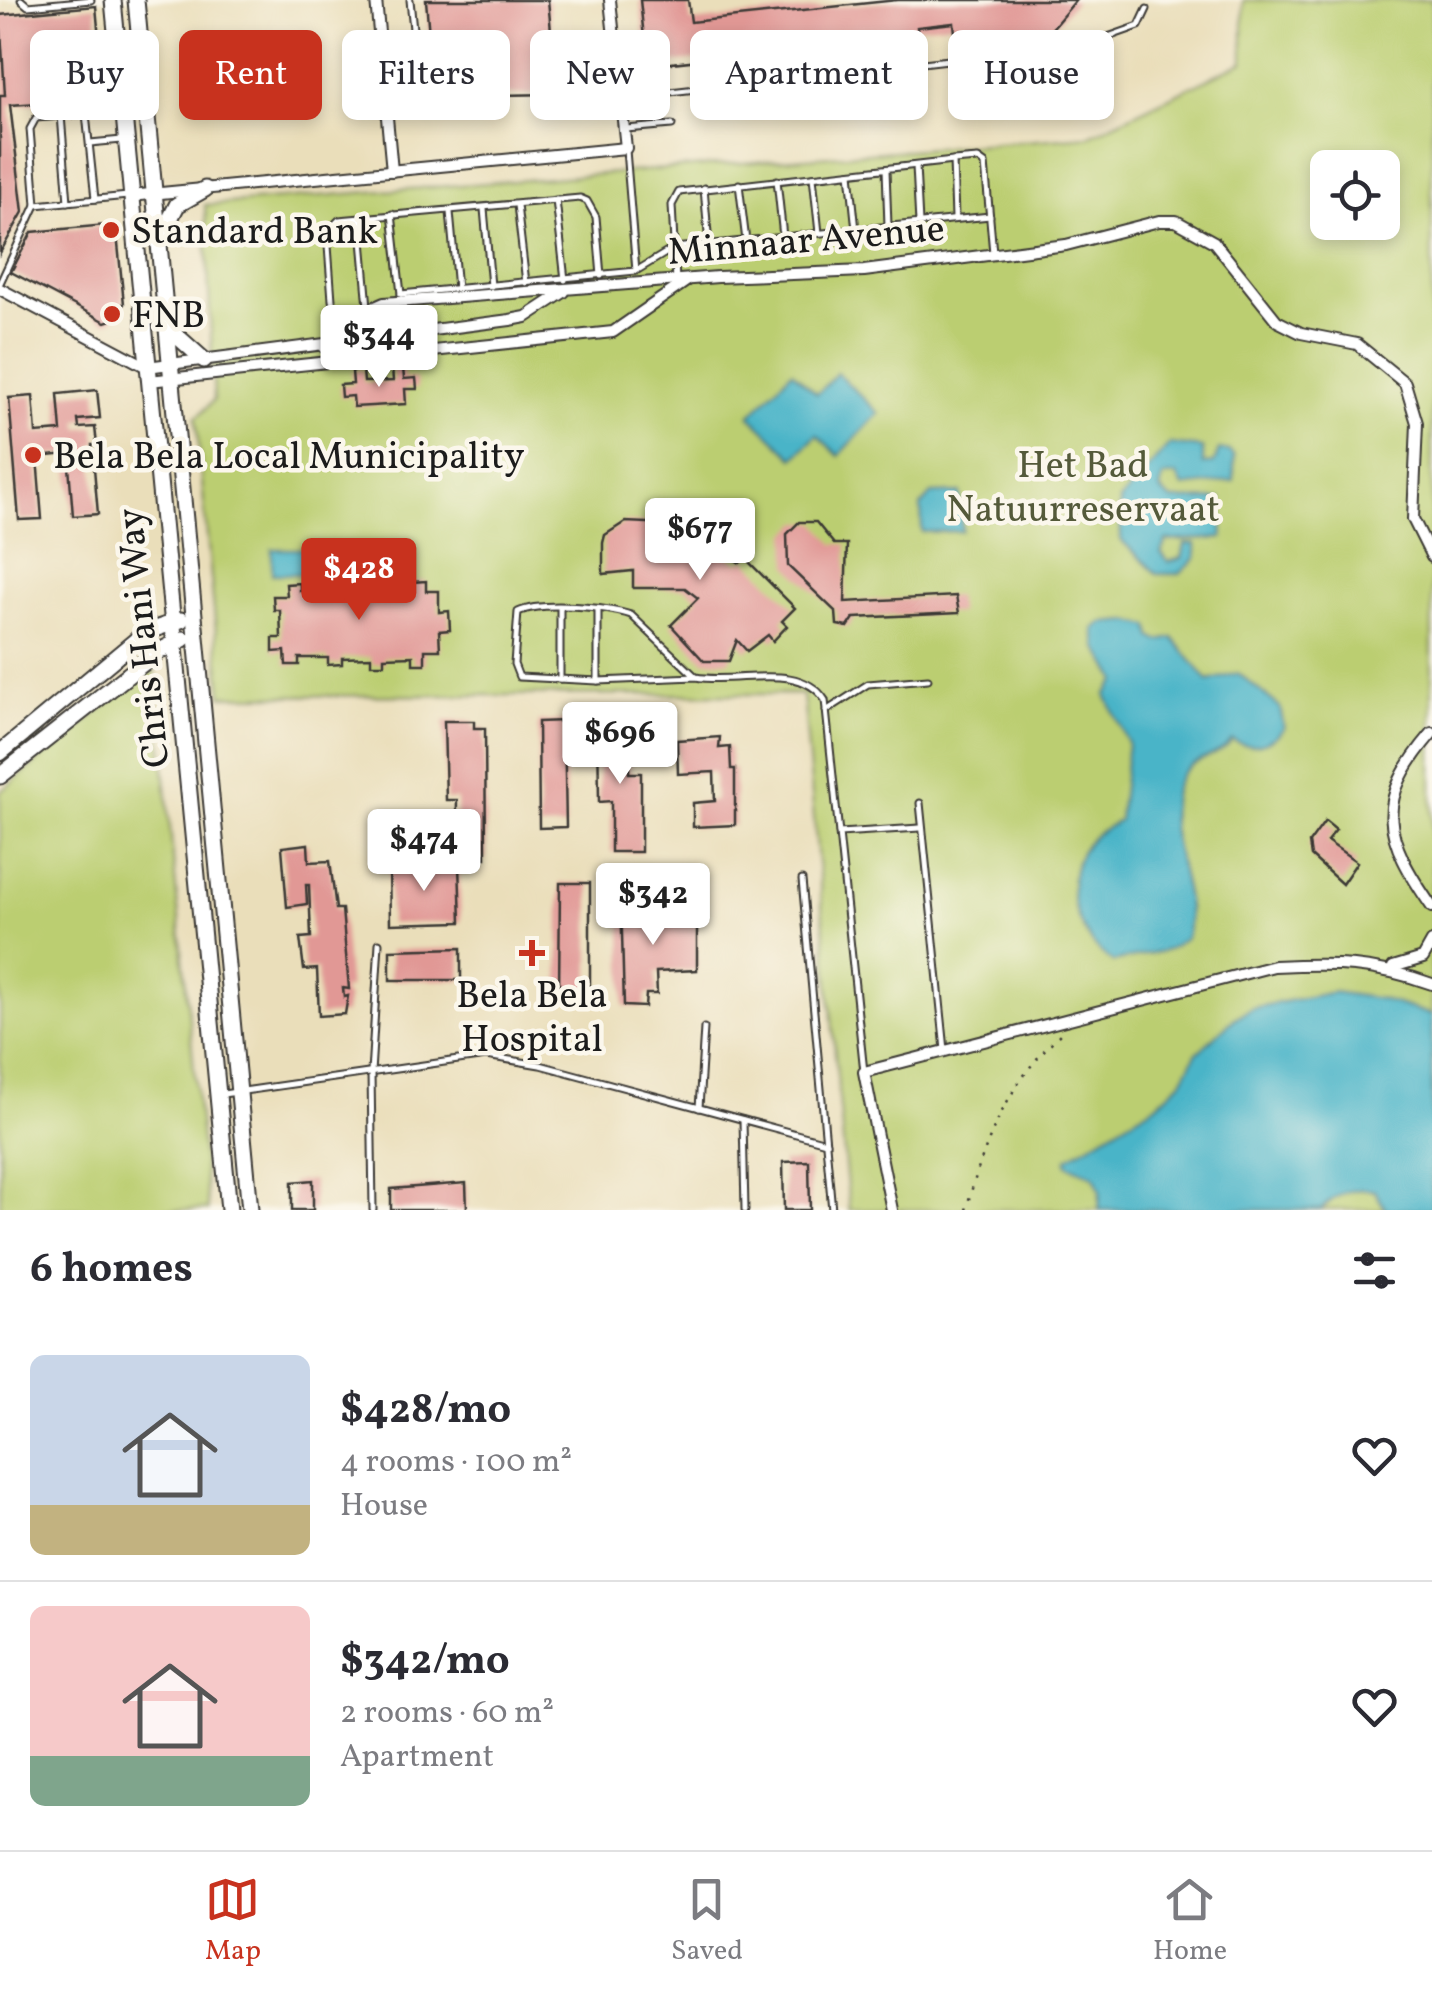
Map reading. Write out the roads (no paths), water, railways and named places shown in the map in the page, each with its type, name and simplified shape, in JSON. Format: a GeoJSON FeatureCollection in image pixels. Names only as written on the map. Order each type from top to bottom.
{"type":"FeatureCollection","features":[{"type":"Feature","properties":{"kind":"main road","name":"Chris Hani Way"},"geometry":{"type":"LineString","coordinates":[[113,0],[229,1210]]}},
{"type":"Feature","properties":{"kind":"main road","name":"Chris Hani Way"},"geometry":{"type":"LineString","coordinates":[[136,0],[250,1210]]}},
{"type":"Feature","properties":{"kind":"main road"},"geometry":{"type":"LineString","coordinates":[[160,258],[168,217],[177,205],[204,189]]}},
{"type":"Feature","properties":{"kind":"main road"},"geometry":{"type":"LineString","coordinates":[[168,328],[204,360]]}},
{"type":"Feature","properties":{"kind":"main road"},"geometry":{"type":"LineString","coordinates":[[0,752],[146,632],[195,617]]}},
{"type":"Feature","properties":{"kind":"main road"},"geometry":{"type":"LineString","coordinates":[[0,776],[177,641],[196,634]]}},
{"type":"Feature","properties":{"kind":"main road"},"geometry":{"type":"LineString","coordinates":[[191,808],[212,805]]}},
{"type":"Feature","properties":{"kind":"street"},"geometry":{"type":"LineString","coordinates":[[376,0],[379,30]]}},
{"type":"Feature","properties":{"kind":"street"},"geometry":{"type":"LineString","coordinates":[[610,0],[613,30]]}},
{"type":"Feature","properties":{"kind":"street"},"geometry":{"type":"LineString","coordinates":[[387,120],[392,171]]}},
{"type":"Feature","properties":{"kind":"street"},"geometry":{"type":"LineString","coordinates":[[130,196],[626,148],[622,120]]}},
{"type":"Feature","properties":{"kind":"street","name":"Minnaar Avenue"},"geometry":{"type":"LineString","coordinates":[[324,346],[368,310],[402,298],[567,284],[864,271],[1066,245],[1159,220],[1176,221],[1200,231],[1277,322],[1300,333],[1358,344],[1405,383],[1417,424],[1413,519],[1432,557]]}},
{"type":"Feature","properties":{"kind":"street"},"geometry":{"type":"LineString","coordinates":[[0,286],[148,374],[613,332],[689,280]]}},
{"type":"Feature","properties":{"kind":"street"},"geometry":{"type":"LineString","coordinates":[[171,371],[204,360],[526,316],[567,284]]}},
{"type":"Feature","properties":{"kind":"street"},"geometry":{"type":"LineString","coordinates":[[1432,732],[1402,767],[1390,810],[1398,855],[1432,907]]}},
{"type":"Feature","properties":{"kind":"street"},"geometry":{"type":"LineString","coordinates":[[1387,968],[1414,964],[1432,942]]}},
{"type":"Feature","properties":{"kind":"street"},"geometry":{"type":"LineString","coordinates":[[892,1210],[864,1072],[1274,966],[1342,962],[1387,968],[1432,984]]}},
{"type":"Feature","properties":{"kind":"lane"},"geometry":{"type":"LineString","coordinates":[[21,0],[28,6],[91,0]]}},
{"type":"Feature","properties":{"kind":"lane"},"geometry":{"type":"LineString","coordinates":[[410,0],[413,30]]}},
{"type":"Feature","properties":{"kind":"lane"},"geometry":{"type":"LineString","coordinates":[[670,92],[1095,42],[1138,26],[1147,9]]}},
{"type":"Feature","properties":{"kind":"lane"},"geometry":{"type":"LineString","coordinates":[[0,286],[36,205],[30,128],[35,120]]}},
{"type":"Feature","properties":{"kind":"lane"},"geometry":{"type":"LineString","coordinates":[[61,120],[68,202]]}},
{"type":"Feature","properties":{"kind":"lane"},"geometry":{"type":"LineString","coordinates":[[87,120],[95,199]]}},
{"type":"Feature","properties":{"kind":"lane"},"geometry":{"type":"LineString","coordinates":[[623,129],[672,124]]}},
{"type":"Feature","properties":{"kind":"lane"},"geometry":{"type":"LineString","coordinates":[[90,143],[125,140]]}},
{"type":"Feature","properties":{"kind":"lane"},"geometry":{"type":"LineString","coordinates":[[626,148],[636,271]]}},
{"type":"Feature","properties":{"kind":"lane"},"geometry":{"type":"LineString","coordinates":[[676,281],[674,196],[704,188],[953,162],[978,160],[985,164],[994,253]]}},
{"type":"Feature","properties":{"kind":"lane"},"geometry":{"type":"LineString","coordinates":[[953,162],[955,220]]}},
{"type":"Feature","properties":{"kind":"lane"},"geometry":{"type":"LineString","coordinates":[[916,166],[918,223]]}},
{"type":"Feature","properties":{"kind":"lane"},"geometry":{"type":"LineString","coordinates":[[886,169],[888,226]]}},
{"type":"Feature","properties":{"kind":"lane"},"geometry":{"type":"LineString","coordinates":[[850,172],[856,230]]}},
{"type":"Feature","properties":{"kind":"lane"},"geometry":{"type":"LineString","coordinates":[[813,176],[819,233]]}},
{"type":"Feature","properties":{"kind":"lane"},"geometry":{"type":"LineString","coordinates":[[778,180],[783,237]]}},
{"type":"Feature","properties":{"kind":"lane"},"geometry":{"type":"LineString","coordinates":[[739,184],[746,241]]}},
{"type":"Feature","properties":{"kind":"lane"},"geometry":{"type":"LineString","coordinates":[[704,188],[710,244]]}},
{"type":"Feature","properties":{"kind":"lane"},"geometry":{"type":"LineString","coordinates":[[36,205],[130,196]]}},
{"type":"Feature","properties":{"kind":"lane"},"geometry":{"type":"LineString","coordinates":[[340,334],[332,300],[327,232],[332,222],[580,198],[592,210],[600,276]]}},
{"type":"Feature","properties":{"kind":"lane"},"geometry":{"type":"LineString","coordinates":[[556,200],[567,284]]}},
{"type":"Feature","properties":{"kind":"lane"},"geometry":{"type":"LineString","coordinates":[[517,205],[526,283]]}},
{"type":"Feature","properties":{"kind":"lane"},"geometry":{"type":"LineString","coordinates":[[484,208],[491,286]]}},
{"type":"Feature","properties":{"kind":"lane"},"geometry":{"type":"LineString","coordinates":[[450,211],[457,289]]}},
{"type":"Feature","properties":{"kind":"lane"},"geometry":{"type":"LineString","coordinates":[[392,214],[402,298],[526,283],[567,284],[636,271],[674,248],[990,216]]}},
{"type":"Feature","properties":{"kind":"lane"},"geometry":{"type":"LineString","coordinates":[[360,218],[368,310]]}},
{"type":"Feature","properties":{"kind":"lane"},"geometry":{"type":"LineString","coordinates":[[560,608],[560,679]]}},
{"type":"Feature","properties":{"kind":"lane"},"geometry":{"type":"LineString","coordinates":[[598,609],[598,681]]}},
{"type":"Feature","properties":{"kind":"lane"},"geometry":{"type":"LineString","coordinates":[[696,677],[632,615],[598,609],[518,612],[514,664],[519,677],[598,681],[797,678],[816,687],[826,712],[864,1072]]}},
{"type":"Feature","properties":{"kind":"lane"},"geometry":{"type":"LineString","coordinates":[[826,712],[868,684],[928,679]]}},
{"type":"Feature","properties":{"kind":"lane"},"geometry":{"type":"LineString","coordinates":[[920,804],[945,1050]]}},
{"type":"Feature","properties":{"kind":"lane"},"geometry":{"type":"LineString","coordinates":[[839,833],[920,828]]}},
{"type":"Feature","properties":{"kind":"lane"},"geometry":{"type":"LineString","coordinates":[[802,880],[832,1210]]}},
{"type":"Feature","properties":{"kind":"lane"},"geometry":{"type":"LineString","coordinates":[[372,1210],[371,1073],[379,943]]}},
{"type":"Feature","properties":{"kind":"lane"},"geometry":{"type":"LineString","coordinates":[[698,1108],[704,1028]]}},
{"type":"Feature","properties":{"kind":"lane"},"geometry":{"type":"LineString","coordinates":[[218,1094],[449,1060],[498,1058],[826,1142]]}},
{"type":"Feature","properties":{"kind":"lane"},"geometry":{"type":"LineString","coordinates":[[743,1120],[745,1210]]}},
{"type":"Feature","properties":{"kind":"water"},"geometry":{"type":"Polygon","coordinates":[[[792,371],[817,394],[837,373],[879,413],[839,456],[817,435],[794,458],[750,416],[792,371]]]}},
{"type":"Feature","properties":{"kind":"water"},"geometry":{"type":"Polygon","coordinates":[[[1170,444],[1203,448],[1203,464],[1214,463],[1219,450],[1229,451],[1234,456],[1234,481],[1183,487],[1177,475],[1163,477],[1160,490],[1172,500],[1221,499],[1223,538],[1166,541],[1161,552],[1168,562],[1182,558],[1185,544],[1196,544],[1196,558],[1180,574],[1157,574],[1121,540],[1120,500],[1170,444]]]}},
{"type":"Feature","properties":{"kind":"water"},"geometry":{"type":"Polygon","coordinates":[[[960,493],[962,531],[922,532],[921,506],[932,494],[960,493]]]}},
{"type":"Feature","properties":{"kind":"water"},"geometry":{"type":"Polygon","coordinates":[[[272,549],[325,549],[325,574],[272,574],[272,549]]]}},
{"type":"Feature","properties":{"kind":"water"},"geometry":{"type":"Polygon","coordinates":[[[1128,621],[1150,626],[1152,637],[1159,641],[1173,638],[1208,681],[1238,673],[1280,707],[1284,728],[1260,744],[1232,740],[1182,774],[1172,801],[1172,821],[1187,901],[1186,938],[1167,950],[1113,962],[1088,937],[1074,904],[1072,886],[1081,852],[1096,834],[1119,820],[1128,743],[1106,695],[1117,680],[1098,648],[1094,629],[1102,623],[1128,621]]]}},
{"type":"Feature","properties":{"kind":"water"},"geometry":{"type":"Polygon","coordinates":[[[1333,992],[1381,999],[1432,1015],[1432,1210],[1386,1210],[1375,1191],[1359,1190],[1339,1196],[1321,1210],[1099,1210],[1100,1190],[1094,1176],[1067,1164],[1067,1158],[1156,1105],[1181,1082],[1196,1054],[1235,1018],[1252,1008],[1333,992]]]}},
{"type":"Feature","properties":{"kind":"place","name":"Standard Bank"},"geometry":{"type":"Point","coordinates":[111,230]}},
{"type":"Feature","properties":{"kind":"place","name":"FNB"},"geometry":{"type":"Point","coordinates":[112,314]}},
{"type":"Feature","properties":{"kind":"place","name":"Bela Bela Local Municipality"},"geometry":{"type":"Point","coordinates":[33,455]}},
{"type":"Feature","properties":{"kind":"place","name":"Bela Bela Hospital"},"geometry":{"type":"Point","coordinates":[532,953]}},
{"type":"Feature","properties":{"kind":"park label","name":"Het Bad Natuurreservaat"},"geometry":{"type":"Point","coordinates":[1083,486]}}]}
